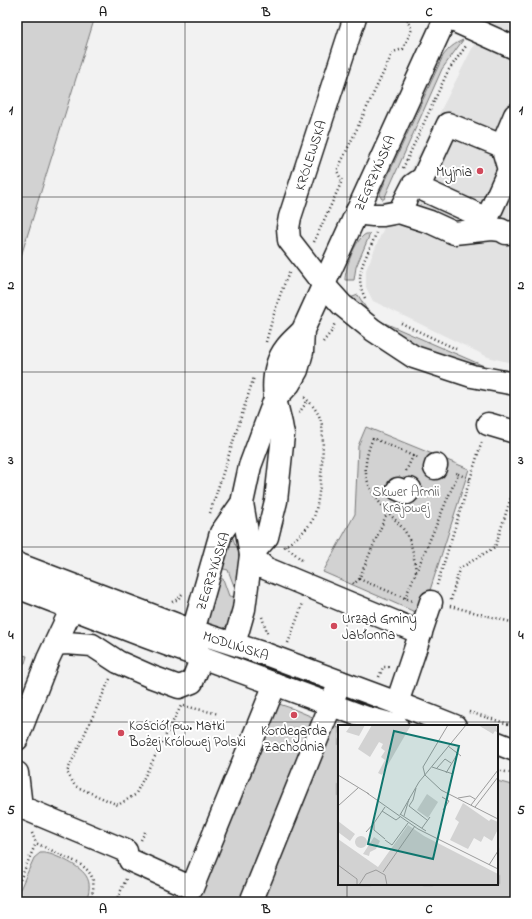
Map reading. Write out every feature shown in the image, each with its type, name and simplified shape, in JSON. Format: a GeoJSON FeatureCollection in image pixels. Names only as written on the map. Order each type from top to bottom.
{"type":"FeatureCollection","features":[{"type":"Feature","properties":{"kind":"main road","name":"KRÓLEWSKA"},"geometry":{"type":"LineString","coordinates":[[355,17],[290,217],[288,228],[289,240],[324,285],[342,305],[373,330],[414,357],[472,376],[515,384]]}},
{"type":"Feature","properties":{"kind":"main road"},"geometry":{"type":"LineString","coordinates":[[446,17],[515,48]]}},
{"type":"Feature","properties":{"kind":"main road","name":"ZEGRZYŃSKA"},"geometry":{"type":"LineString","coordinates":[[193,631],[221,534],[242,503],[250,466],[275,399],[275,373],[281,357],[286,347],[303,330],[446,17]]}},
{"type":"Feature","properties":{"kind":"main road"},"geometry":{"type":"LineString","coordinates":[[485,224],[509,170],[502,146],[515,115]]}},
{"type":"Feature","properties":{"kind":"main road"},"geometry":{"type":"LineString","coordinates":[[399,212],[413,185],[423,178],[448,124],[502,146]]}},
{"type":"Feature","properties":{"kind":"main road"},"geometry":{"type":"LineString","coordinates":[[413,185],[464,208],[485,224],[501,230],[512,238]]}},
{"type":"Feature","properties":{"kind":"main road"},"geometry":{"type":"LineString","coordinates":[[430,222],[441,198]]}},
{"type":"Feature","properties":{"kind":"main road"},"geometry":{"type":"LineString","coordinates":[[454,232],[464,208]]}},
{"type":"Feature","properties":{"kind":"main road"},"geometry":{"type":"LineString","coordinates":[[357,211],[364,214],[373,215],[399,212],[454,232],[485,224]]}},
{"type":"Feature","properties":{"kind":"main road"},"geometry":{"type":"LineString","coordinates":[[275,399],[283,435],[276,502],[267,537],[258,562],[310,587],[421,634]]}},
{"type":"Feature","properties":{"kind":"main road"},"geometry":{"type":"LineString","coordinates":[[488,424],[515,432]]}},
{"type":"Feature","properties":{"kind":"main road","name":"ZEGRZYŃSKA"},"geometry":{"type":"LineString","coordinates":[[234,644],[258,562],[242,503]]}},
{"type":"Feature","properties":{"kind":"main road","name":"MODLIŃSKA"},"geometry":{"type":"LineString","coordinates":[[17,564],[193,631],[340,682],[452,725]]}},
{"type":"Feature","properties":{"kind":"main road","name":"MODLIŃSKA"},"geometry":{"type":"LineString","coordinates":[[17,587],[367,718],[392,725]]}},
{"type":"Feature","properties":{"kind":"main road"},"geometry":{"type":"LineString","coordinates":[[397,703],[421,634],[440,604]]}},
{"type":"Feature","properties":{"kind":"main road"},"geometry":{"type":"LineString","coordinates":[[17,739],[48,659],[72,608]]}},
{"type":"Feature","properties":{"kind":"main road"},"geometry":{"type":"LineString","coordinates":[[56,644],[66,643],[92,645],[118,662],[179,696],[179,687],[192,682],[202,657],[193,631]]}},
{"type":"Feature","properties":{"kind":"main road"},"geometry":{"type":"LineString","coordinates":[[202,657],[234,644]]}},
{"type":"Feature","properties":{"kind":"main road"},"geometry":{"type":"LineString","coordinates":[[251,902],[340,682]]}},
{"type":"Feature","properties":{"kind":"main road"},"geometry":{"type":"LineString","coordinates":[[17,773],[19,812],[128,856],[192,888],[275,684]]}},
{"type":"Feature","properties":{"kind":"main road"},"geometry":{"type":"LineString","coordinates":[[498,743],[515,750]]}},
{"type":"Feature","properties":{"kind":"main road"},"geometry":{"type":"LineString","coordinates":[[498,753],[515,757]]}},
{"type":"Feature","properties":{"kind":"path"},"geometry":{"type":"LineString","coordinates":[[265,345],[281,288],[291,268]]}},
{"type":"Feature","properties":{"kind":"path"},"geometry":{"type":"LineString","coordinates":[[360,286],[367,301]]}},
{"type":"Feature","properties":{"kind":"path"},"geometry":{"type":"LineString","coordinates":[[320,344],[331,332],[342,305]]}},
{"type":"Feature","properties":{"kind":"path"},"geometry":{"type":"LineString","coordinates":[[396,321],[463,352]]}},
{"type":"Feature","properties":{"kind":"path"},"geometry":{"type":"LineString","coordinates":[[210,513],[255,374]]}},
{"type":"Feature","properties":{"kind":"path"},"geometry":{"type":"LineString","coordinates":[[258,562],[286,546],[303,533],[316,509],[324,434],[322,422],[314,407],[299,392]]}},
{"type":"Feature","properties":{"kind":"path"},"geometry":{"type":"LineString","coordinates":[[440,604],[470,479],[488,424]]}},
{"type":"Feature","properties":{"kind":"path"},"geometry":{"type":"LineString","coordinates":[[458,474],[470,479]]}},
{"type":"Feature","properties":{"kind":"path"},"geometry":{"type":"LineString","coordinates":[[440,604],[459,569],[495,546],[515,485]]}},
{"type":"Feature","properties":{"kind":"path"},"geometry":{"type":"LineString","coordinates":[[286,546],[301,561],[308,564]]}},
{"type":"Feature","properties":{"kind":"path"},"geometry":{"type":"LineString","coordinates":[[348,581],[354,584],[359,579],[405,598],[416,572]]}},
{"type":"Feature","properties":{"kind":"path"},"geometry":{"type":"LineString","coordinates":[[171,603],[183,594],[185,587]]}},
{"type":"Feature","properties":{"kind":"path"},"geometry":{"type":"LineString","coordinates":[[285,649],[310,587]]}},
{"type":"Feature","properties":{"kind":"path"},"geometry":{"type":"LineString","coordinates":[[440,604],[515,623]]}},
{"type":"Feature","properties":{"kind":"path"},"geometry":{"type":"LineString","coordinates":[[262,615],[268,636]]}},
{"type":"Feature","properties":{"kind":"path"},"geometry":{"type":"LineString","coordinates":[[118,662],[67,772],[75,786],[118,805],[135,795],[179,696],[219,714]]}},
{"type":"Feature","properties":{"kind":"path"},"geometry":{"type":"LineString","coordinates":[[498,770],[515,774]]}},
{"type":"Feature","properties":{"kind":"path"},"geometry":{"type":"LineString","coordinates":[[17,887],[36,844],[74,861],[87,869],[93,879],[89,902]]}},
{"type":"Feature","properties":{"kind":"path"},"geometry":{"type":"LineString","coordinates":[[17,877],[21,878]]}},
{"type":"Feature","properties":{"kind":"shaded area"},"geometry":{"type":"Polygon","coordinates":[[[488,17],[515,17],[515,364],[488,357],[373,301],[366,287],[366,270],[396,199],[488,17]]]}},
{"type":"Feature","properties":{"kind":"green space"},"geometry":{"type":"Polygon","coordinates":[[[17,17],[95,17],[17,269],[17,17]]]}},
{"type":"Feature","properties":{"kind":"green space"},"geometry":{"type":"Polygon","coordinates":[[[463,40],[442,69],[384,199],[382,199],[380,193],[443,56],[452,46],[463,40]]]}},
{"type":"Feature","properties":{"kind":"green space"},"geometry":{"type":"Polygon","coordinates":[[[366,234],[370,234],[356,267],[354,280],[345,280],[349,262],[355,248],[358,242],[366,234]]]}},
{"type":"Feature","properties":{"kind":"green space"},"geometry":{"type":"Polygon","coordinates":[[[358,295],[367,310],[380,321],[484,366],[485,371],[413,345],[385,327],[350,298],[358,295]]]}},
{"type":"Feature","properties":{"kind":"green space","name":"Skwer Armii Krajowej"},"geometry":{"type":"Polygon","coordinates":[[[366,427],[469,469],[422,615],[323,572],[355,514],[358,446],[366,427]]]}},
{"type":"Feature","properties":{"kind":"green space"},"geometry":{"type":"Polygon","coordinates":[[[231,533],[241,555],[238,586],[234,586],[228,570],[220,568],[231,533]]]}},
{"type":"Feature","properties":{"kind":"green space"},"geometry":{"type":"Polygon","coordinates":[[[218,578],[223,579],[229,596],[237,597],[231,621],[222,630],[208,625],[208,619],[218,578]]]}},
{"type":"Feature","properties":{"kind":"green space"},"geometry":{"type":"Polygon","coordinates":[[[17,654],[27,656],[25,663],[17,665],[17,654]]]}},
{"type":"Feature","properties":{"kind":"green space"},"geometry":{"type":"Polygon","coordinates":[[[276,703],[338,728],[338,885],[498,885],[498,781],[515,786],[515,902],[195,902],[276,703]]]}},
{"type":"Feature","properties":{"kind":"green space"},"geometry":{"type":"Polygon","coordinates":[[[40,853],[50,854],[65,860],[83,872],[89,881],[88,894],[85,902],[17,902],[17,896],[34,858],[40,853]]]}},
{"type":"Feature","properties":{"kind":"place","name":"Myjnia"},"geometry":{"type":"Point","coordinates":[480,171]}},
{"type":"Feature","properties":{"kind":"place","name":"Urząd Gminy Jabłonna"},"geometry":{"type":"Point","coordinates":[334,626]}},
{"type":"Feature","properties":{"kind":"place","name":"Kordegarda Zachodnia"},"geometry":{"type":"Point","coordinates":[294,715]}},
{"type":"Feature","properties":{"kind":"place","name":"Kościół pw. Matki Bożej Królowej Polski"},"geometry":{"type":"Point","coordinates":[121,733]}}]}
